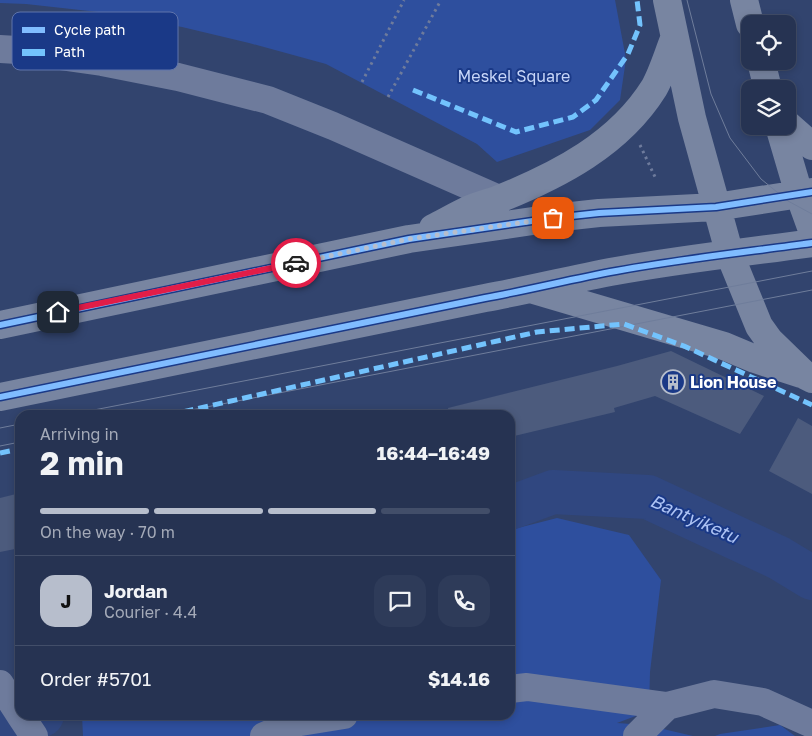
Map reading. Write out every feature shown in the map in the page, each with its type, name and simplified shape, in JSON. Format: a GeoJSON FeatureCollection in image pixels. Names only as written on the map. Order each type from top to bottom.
{"type":"FeatureCollection","features":[{"type":"Feature","properties":{"kind":"main road"},"geometry":{"type":"LineString","coordinates":[[667,0],[692,118],[730,255],[759,326],[769,340],[809,377]]}},
{"type":"Feature","properties":{"kind":"main road"},"geometry":{"type":"LineString","coordinates":[[744,0],[748,15]]}},
{"type":"Feature","properties":{"kind":"main road"},"geometry":{"type":"LineString","coordinates":[[409,239],[472,208],[499,199],[547,177],[592,153],[619,131],[642,107],[656,86],[674,38]]}},
{"type":"Feature","properties":{"kind":"main road"},"geometry":{"type":"LineString","coordinates":[[796,132],[812,146]]}},
{"type":"Feature","properties":{"kind":"main road"},"geometry":{"type":"LineString","coordinates":[[782,135],[805,193],[812,230]]}},
{"type":"Feature","properties":{"kind":"main road"},"geometry":{"type":"LineString","coordinates":[[0,325],[409,239],[553,218],[716,207],[805,193]]}},
{"type":"Feature","properties":{"kind":"main road"},"geometry":{"type":"LineString","coordinates":[[0,397],[617,271],[812,243]]}},
{"type":"Feature","properties":{"kind":"main road"},"geometry":{"type":"LineString","coordinates":[[533,289],[724,346],[754,359],[809,377]]}},
{"type":"Feature","properties":{"kind":"lane"},"geometry":{"type":"LineString","coordinates":[[143,70],[268,100],[333,126],[499,199]]}},
{"type":"Feature","properties":{"kind":"lane"},"geometry":{"type":"LineString","coordinates":[[515,689],[527,687],[667,706],[714,694],[763,702],[812,724]]}},
{"type":"Feature","properties":{"kind":"lane"},"geometry":{"type":"LineString","coordinates":[[637,736],[667,706]]}},
{"type":"Feature","properties":{"kind":"lane"},"geometry":{"type":"LineString","coordinates":[[23,720],[34,736]]}},
{"type":"Feature","properties":{"kind":"lane"},"geometry":{"type":"LineString","coordinates":[[264,736],[294,723],[313,720]]}},
{"type":"Feature","properties":{"kind":"path"},"geometry":{"type":"LineString","coordinates":[[362,82],[404,0]]}},
{"type":"Feature","properties":{"kind":"path"},"geometry":{"type":"LineString","coordinates":[[388,97],[441,0]]}},
{"type":"Feature","properties":{"kind":"path"},"geometry":{"type":"LineString","coordinates":[[637,139],[656,179]]}},
{"type":"Feature","properties":{"kind":"green space","name":"Meskel Square"},"geometry":{"type":"Polygon","coordinates":[[[0,0],[615,0],[626,59],[620,100],[590,130],[497,162],[477,144],[326,64],[178,26],[178,12],[98,12],[0,3],[0,0]]]}},
{"type":"Feature","properties":{"kind":"green space"},"geometry":{"type":"Polygon","coordinates":[[[557,518],[629,535],[661,580],[650,672],[649,711],[617,723],[646,725],[693,736],[83,736],[82,720],[515,720],[515,529],[557,518]]]}},
{"type":"Feature","properties":{"kind":"green space"},"geometry":{"type":"Polygon","coordinates":[[[780,725],[795,736],[715,736],[720,734],[780,725]]]}},
{"type":"Feature","properties":{"kind":"building"},"geometry":{"type":"Polygon","coordinates":[[[671,351],[764,396],[740,434],[655,396],[614,408],[615,412],[515,436],[515,410],[448,410],[448,408],[671,351]]]}},
{"type":"Feature","properties":{"kind":"building"},"geometry":{"type":"Polygon","coordinates":[[[798,418],[812,426],[812,494],[769,471],[798,418]]]}},
{"type":"Feature","properties":{"kind":"building"},"geometry":{"type":"Polygon","coordinates":[[[15,494],[15,549],[0,552],[0,498],[15,494]]]}},
{"type":"Feature","properties":{"kind":"waterway","name":"Bantyiketu"},"geometry":{"type":"LineString","coordinates":[[515,506],[553,492],[648,497],[779,558],[812,578]]}},
{"type":"Feature","properties":{"kind":"waterway","name":"Bantyiketu"},"geometry":{"type":"LineString","coordinates":[[0,735],[32,720]]}},
{"type":"Feature","properties":{"kind":"tram line"},"geometry":{"type":"LineString","coordinates":[[687,0],[711,94],[730,138],[761,179],[788,201],[812,214]]}},
{"type":"Feature","properties":{"kind":"tram line"},"geometry":{"type":"LineString","coordinates":[[94,410],[812,271]]}},
{"type":"Feature","properties":{"kind":"tram line"},"geometry":{"type":"LineString","coordinates":[[191,410],[812,290]]}},
{"type":"Feature","properties":{"kind":"tram line"},"geometry":{"type":"LineString","coordinates":[[0,428],[15,425]]}},
{"type":"Feature","properties":{"kind":"tram line"},"geometry":{"type":"LineString","coordinates":[[0,446],[15,443]]}},
{"type":"Feature","properties":{"kind":"marked path"},"geometry":{"type":"LineString","coordinates":[[413,90],[516,132],[573,117],[596,100],[628,54],[640,25],[637,0]]}},
{"type":"Feature","properties":{"kind":"marked path"},"geometry":{"type":"LineString","coordinates":[[191,410],[537,332],[624,324],[684,346],[812,405]]}},
{"type":"Feature","properties":{"kind":"marked path"},"geometry":{"type":"LineString","coordinates":[[0,453],[15,450]]}},
{"type":"Feature","properties":{"kind":"cycle path"},"geometry":{"type":"LineString","coordinates":[[0,325],[409,239],[553,218],[599,213],[716,207],[812,192]]}},
{"type":"Feature","properties":{"kind":"cycle path"},"geometry":{"type":"LineString","coordinates":[[0,397],[518,292],[583,277],[689,259],[812,243]]}},
{"type":"Feature","properties":{"kind":"way so far"},"geometry":{"type":"LineString","coordinates":[[296,263],[409,239],[553,218]]}},
{"type":"Feature","properties":{"kind":"place","name":"Lion House"},"geometry":{"type":"Point","coordinates":[673,382]}},
{"type":"Feature","properties":{"kind":"route"},"geometry":{"type":"LineString","coordinates":[[58,312],[296,263]]}}]}
